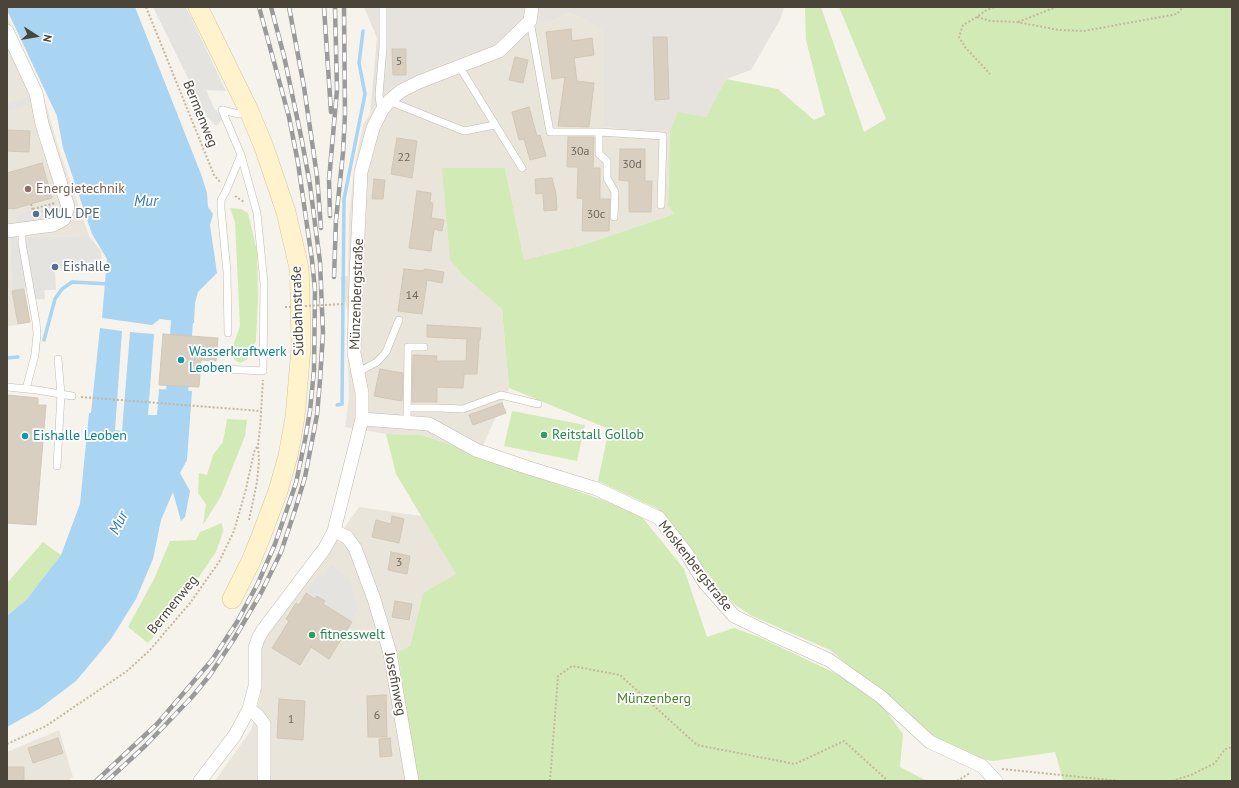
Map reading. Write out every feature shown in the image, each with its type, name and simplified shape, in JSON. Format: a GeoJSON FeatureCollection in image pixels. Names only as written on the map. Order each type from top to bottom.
{"type":"FeatureCollection","features":[{"type":"Feature","properties":{"kind":"main road","name":"Südbahnstraße"},"geometry":{"type":"LineString","coordinates":[[198,7],[249,112],[264,147],[286,212],[299,268],[301,348],[295,416],[288,456],[278,491],[251,562],[232,599]]}},
{"type":"Feature","properties":{"kind":"street"},"geometry":{"type":"LineString","coordinates":[[530,21],[532,7]]}},
{"type":"Feature","properties":{"kind":"street","name":"Münzenbergstraße"},"geometry":{"type":"LineString","coordinates":[[200,781],[235,735],[249,709],[255,686],[255,648],[258,639],[325,548],[334,531],[362,419],[362,393],[354,353],[356,278],[362,172],[373,128],[381,112],[401,91],[419,82],[499,51],[530,21]]}},
{"type":"Feature","properties":{"kind":"street"},"geometry":{"type":"LineString","coordinates":[[7,31],[36,93],[42,124],[68,207],[64,219],[53,225],[7,231]]}},
{"type":"Feature","properties":{"kind":"street","name":"Moskenbergstraße"},"geometry":{"type":"LineString","coordinates":[[362,419],[407,415],[429,424],[476,450],[597,489],[659,518],[687,554],[704,582],[734,616],[829,660],[880,696],[930,742],[982,766],[996,781]]}},
{"type":"Feature","properties":{"kind":"street","name":"Josefinweg"},"geometry":{"type":"LineString","coordinates":[[334,531],[347,537],[355,548],[374,599],[392,661],[412,781]]}},
{"type":"Feature","properties":{"kind":"street"},"geometry":{"type":"LineString","coordinates":[[249,709],[258,716],[264,724],[264,781]]}},
{"type":"Feature","properties":{"kind":"lane"},"geometry":{"type":"LineString","coordinates":[[381,112],[379,94],[383,47],[383,7]]}},
{"type":"Feature","properties":{"kind":"lane"},"geometry":{"type":"LineString","coordinates":[[530,21],[550,132],[599,132],[663,136],[661,205]]}},
{"type":"Feature","properties":{"kind":"lane"},"geometry":{"type":"LineString","coordinates":[[459,66],[522,168]]}},
{"type":"Feature","properties":{"kind":"lane"},"geometry":{"type":"LineString","coordinates":[[389,102],[464,130],[495,125]]}},
{"type":"Feature","properties":{"kind":"lane"},"geometry":{"type":"LineString","coordinates":[[228,369],[263,372],[264,283],[257,213],[241,156],[222,110],[239,114],[249,112]]}},
{"type":"Feature","properties":{"kind":"lane"},"geometry":{"type":"LineString","coordinates":[[599,132],[599,154],[607,161],[607,178],[615,192],[614,217]]}},
{"type":"Feature","properties":{"kind":"lane"},"geometry":{"type":"LineString","coordinates":[[228,333],[227,272],[221,200],[241,156]]}},
{"type":"Feature","properties":{"kind":"lane"},"geometry":{"type":"LineString","coordinates":[[22,230],[22,243],[37,334],[35,355],[26,389]]}},
{"type":"Feature","properties":{"kind":"lane"},"geometry":{"type":"LineString","coordinates":[[358,372],[377,362],[386,352],[399,320]]}},
{"type":"Feature","properties":{"kind":"lane"},"geometry":{"type":"LineString","coordinates":[[424,347],[408,347],[407,415],[440,408],[463,409],[501,395],[538,404]]}},
{"type":"Feature","properties":{"kind":"lane"},"geometry":{"type":"LineString","coordinates":[[57,466],[61,394],[58,359]]}},
{"type":"Feature","properties":{"kind":"lane"},"geometry":{"type":"LineString","coordinates":[[7,387],[72,396]]}},
{"type":"Feature","properties":{"kind":"path","name":"Bermenweg"},"geometry":{"type":"LineString","coordinates":[[146,7],[214,175],[226,191],[243,201],[257,213]]}},
{"type":"Feature","properties":{"kind":"path"},"geometry":{"type":"LineString","coordinates":[[990,74],[965,47],[959,37],[963,25],[994,7]]}},
{"type":"Feature","properties":{"kind":"path"},"geometry":{"type":"LineString","coordinates":[[1017,22],[1056,7]]}},
{"type":"Feature","properties":{"kind":"path"},"geometry":{"type":"LineString","coordinates":[[977,17],[991,21],[1017,22],[1059,30],[1084,31],[1177,14],[1183,7]]}},
{"type":"Feature","properties":{"kind":"path"},"geometry":{"type":"LineString","coordinates":[[33,209],[57,202]]}},
{"type":"Feature","properties":{"kind":"path"},"geometry":{"type":"LineString","coordinates":[[285,307],[344,304]]}},
{"type":"Feature","properties":{"kind":"path","name":"Bermenweg"},"geometry":{"type":"LineString","coordinates":[[7,744],[46,726],[127,671],[149,651],[190,603],[219,562],[234,531],[246,490],[254,452],[258,444],[263,372]]}},
{"type":"Feature","properties":{"kind":"path"},"geometry":{"type":"LineString","coordinates":[[72,396],[261,411]]}},
{"type":"Feature","properties":{"kind":"path"},"geometry":{"type":"LineString","coordinates":[[249,522],[257,482],[259,461],[258,444]]}},
{"type":"Feature","properties":{"kind":"path"},"geometry":{"type":"LineString","coordinates":[[550,781],[558,676],[572,666],[620,675],[696,745],[795,764],[844,742],[888,781]]}},
{"type":"Feature","properties":{"kind":"path"},"geometry":{"type":"LineString","coordinates":[[1172,781],[1191,775],[1215,763],[1225,749],[1232,747]]}},
{"type":"Feature","properties":{"kind":"path"},"geometry":{"type":"LineString","coordinates":[[982,766],[1120,781]]}},
{"type":"Feature","properties":{"kind":"shaded area"},"geometry":{"type":"Polygon","coordinates":[[[153,7],[185,7],[191,17],[226,91],[206,90],[214,108],[224,118],[216,126],[207,117],[153,7]]]}},
{"type":"Feature","properties":{"kind":"shaded area"},"geometry":{"type":"Polygon","coordinates":[[[364,7],[784,7],[781,18],[751,70],[726,79],[706,117],[678,113],[670,130],[651,131],[604,127],[604,33],[582,18],[569,13],[552,21],[542,21],[538,17],[524,18],[495,47],[454,59],[385,91],[370,114],[377,38],[364,7]]]}},
{"type":"Feature","properties":{"kind":"shaded area"},"geometry":{"type":"Polygon","coordinates":[[[569,13],[582,18],[604,33],[604,127],[651,131],[670,130],[668,204],[674,214],[580,246],[524,260],[505,168],[465,277],[502,309],[509,388],[479,454],[422,435],[386,434],[345,427],[349,398],[347,309],[340,277],[348,276],[349,218],[354,170],[363,125],[385,91],[454,59],[495,47],[524,18],[538,17],[552,21],[569,13]]]}},
{"type":"Feature","properties":{"kind":"shaded area"},"geometry":{"type":"Polygon","coordinates":[[[7,17],[41,87],[58,146],[89,236],[10,237],[12,291],[18,325],[7,326],[7,17]]]}},
{"type":"Feature","properties":{"kind":"shaded area"},"geometry":{"type":"Polygon","coordinates":[[[28,97],[31,104],[7,112],[7,104],[28,97]]]}},
{"type":"Feature","properties":{"kind":"shaded area","name":"MUL DPE"},"geometry":{"type":"Polygon","coordinates":[[[54,204],[56,214],[19,225],[16,215],[54,204]]]}},
{"type":"Feature","properties":{"kind":"shaded area","name":"Eishalle"},"geometry":{"type":"Polygon","coordinates":[[[89,236],[101,251],[102,267],[55,269],[56,290],[44,290],[45,299],[35,299],[33,287],[12,291],[10,237],[89,236]]]}},
{"type":"Feature","properties":{"kind":"shaded area"},"geometry":{"type":"Polygon","coordinates":[[[359,507],[421,516],[457,575],[423,593],[410,646],[418,781],[215,781],[251,730],[261,694],[261,644],[359,507]]]}},
{"type":"Feature","properties":{"kind":"shaded area"},"geometry":{"type":"Polygon","coordinates":[[[331,565],[350,580],[357,609],[352,622],[323,604],[325,601],[317,596],[315,599],[306,593],[319,573],[324,576],[331,565]]]}},
{"type":"Feature","properties":{"kind":"shaded area"},"geometry":{"type":"Polygon","coordinates":[[[59,730],[73,777],[68,781],[7,781],[7,752],[59,730]]]}},
{"type":"Feature","properties":{"kind":"green space"},"geometry":{"type":"Polygon","coordinates":[[[805,7],[821,7],[864,132],[886,119],[839,7],[1232,7],[1232,781],[1063,781],[1055,752],[993,761],[975,758],[936,740],[830,650],[752,616],[734,604],[720,589],[658,509],[598,481],[609,429],[509,388],[502,309],[465,277],[450,259],[442,168],[505,168],[524,260],[580,246],[674,214],[668,205],[670,130],[678,112],[706,117],[726,79],[778,89],[814,120],[825,115],[806,40],[805,7]]]}},
{"type":"Feature","properties":{"kind":"green space"},"geometry":{"type":"Polygon","coordinates":[[[230,208],[241,209],[248,213],[257,251],[258,299],[256,341],[248,359],[240,363],[230,354],[240,326],[235,222],[230,208]]]}},
{"type":"Feature","properties":{"kind":"green space","name":"Reitstall Gollob"},"geometry":{"type":"Polygon","coordinates":[[[512,411],[585,425],[577,461],[504,446],[512,411]]]}},
{"type":"Feature","properties":{"kind":"green space"},"geometry":{"type":"Polygon","coordinates":[[[227,419],[247,420],[245,436],[221,496],[203,525],[206,504],[198,493],[199,473],[207,475],[213,455],[223,442],[227,419]]]}},
{"type":"Feature","properties":{"kind":"green space","name":"Münzenberg"},"geometry":{"type":"Polygon","coordinates":[[[386,434],[422,435],[479,454],[542,479],[638,512],[684,569],[707,637],[734,628],[759,637],[841,676],[879,701],[903,734],[900,767],[927,781],[418,781],[398,652],[410,646],[423,593],[456,574],[396,474],[386,434]]]}},
{"type":"Feature","properties":{"kind":"green space"},"geometry":{"type":"Polygon","coordinates":[[[222,523],[223,532],[216,552],[172,616],[148,643],[128,627],[155,577],[170,541],[196,540],[200,532],[222,523]]]}},
{"type":"Feature","properties":{"kind":"green space"},"geometry":{"type":"Polygon","coordinates":[[[43,542],[61,555],[27,599],[7,616],[7,583],[43,542]]]}},
{"type":"Feature","properties":{"kind":"water","name":"Mur"},"geometry":{"type":"Polygon","coordinates":[[[7,7],[135,7],[201,174],[207,193],[208,207],[213,214],[210,225],[217,273],[198,292],[195,303],[194,323],[160,319],[152,325],[102,318],[107,259],[92,234],[63,148],[57,116],[7,10],[7,7]]]}},
{"type":"Feature","properties":{"kind":"water","name":"Mur"},"geometry":{"type":"Polygon","coordinates":[[[100,328],[122,331],[115,430],[122,431],[130,332],[154,334],[148,415],[157,415],[159,389],[192,391],[187,460],[180,473],[190,491],[185,517],[181,521],[173,492],[161,520],[153,559],[136,599],[111,639],[76,681],[39,709],[7,727],[7,616],[27,599],[61,555],[80,504],[89,413],[91,413],[100,328]]]}},
{"type":"Feature","properties":{"kind":"building"},"geometry":{"type":"Polygon","coordinates":[[[571,29],[572,41],[592,38],[594,55],[574,58],[577,81],[594,83],[589,127],[558,126],[565,77],[552,79],[546,32],[571,29]]]}},
{"type":"Feature","properties":{"kind":"building"},"geometry":{"type":"Polygon","coordinates":[[[653,37],[667,37],[669,99],[655,100],[653,37]]]}},
{"type":"Feature","properties":{"kind":"building"},"geometry":{"type":"Polygon","coordinates":[[[392,49],[406,49],[406,75],[393,75],[392,49]]]}},
{"type":"Feature","properties":{"kind":"building"},"geometry":{"type":"Polygon","coordinates":[[[515,57],[528,60],[523,83],[509,80],[515,57]]]}},
{"type":"Feature","properties":{"kind":"building"},"geometry":{"type":"Polygon","coordinates":[[[529,107],[537,136],[540,135],[546,156],[530,160],[524,139],[519,140],[512,112],[529,107]]]}},
{"type":"Feature","properties":{"kind":"building"},"geometry":{"type":"Polygon","coordinates":[[[7,130],[30,131],[29,152],[7,151],[7,130]]]}},
{"type":"Feature","properties":{"kind":"building"},"geometry":{"type":"Polygon","coordinates":[[[568,137],[594,137],[593,168],[600,168],[600,199],[610,199],[609,231],[582,231],[583,199],[577,198],[578,167],[567,167],[568,137]]]}},
{"type":"Feature","properties":{"kind":"building"},"geometry":{"type":"Polygon","coordinates":[[[397,138],[417,141],[412,178],[391,174],[397,138]]]}},
{"type":"Feature","properties":{"kind":"building"},"geometry":{"type":"Polygon","coordinates":[[[620,149],[645,149],[645,181],[652,181],[651,212],[629,212],[629,181],[619,180],[620,149]]]}},
{"type":"Feature","properties":{"kind":"building","name":"Energietechnik"},"geometry":{"type":"Polygon","coordinates":[[[42,163],[52,198],[13,209],[7,209],[7,173],[42,163]]]}},
{"type":"Feature","properties":{"kind":"building"},"geometry":{"type":"Polygon","coordinates":[[[552,178],[556,194],[557,210],[544,211],[543,193],[536,194],[535,179],[552,178]]]}},
{"type":"Feature","properties":{"kind":"building"},"geometry":{"type":"Polygon","coordinates":[[[374,179],[385,180],[383,199],[372,199],[374,179]]]}},
{"type":"Feature","properties":{"kind":"building"},"geometry":{"type":"Polygon","coordinates":[[[417,191],[431,193],[430,202],[433,203],[431,218],[444,220],[442,231],[434,229],[431,251],[409,248],[417,191]]]}},
{"type":"Feature","properties":{"kind":"building"},"geometry":{"type":"Polygon","coordinates":[[[404,269],[424,271],[424,269],[444,272],[442,283],[427,280],[422,314],[398,311],[404,269]]]}},
{"type":"Feature","properties":{"kind":"building"},"geometry":{"type":"Polygon","coordinates":[[[24,289],[30,322],[18,324],[12,291],[24,289]]]}},
{"type":"Feature","properties":{"kind":"building"},"geometry":{"type":"Polygon","coordinates":[[[427,325],[481,328],[477,374],[464,374],[463,388],[437,387],[437,402],[412,402],[413,355],[437,356],[436,361],[466,361],[467,339],[427,337],[427,325]]]}},
{"type":"Feature","properties":{"kind":"building","name":"Wasserkraftwerk Leoben"},"geometry":{"type":"Polygon","coordinates":[[[163,334],[218,338],[216,361],[201,360],[199,387],[159,385],[163,334]]]}},
{"type":"Feature","properties":{"kind":"building"},"geometry":{"type":"Polygon","coordinates":[[[380,369],[403,373],[402,401],[374,396],[380,369]]]}},
{"type":"Feature","properties":{"kind":"building","name":"Eishalle Leoben"},"geometry":{"type":"Polygon","coordinates":[[[7,395],[38,398],[38,405],[46,405],[36,525],[7,523],[7,395]]]}},
{"type":"Feature","properties":{"kind":"building"},"geometry":{"type":"Polygon","coordinates":[[[502,403],[506,413],[473,425],[469,415],[502,403]]]}},
{"type":"Feature","properties":{"kind":"building"},"geometry":{"type":"Polygon","coordinates":[[[392,516],[404,519],[399,543],[372,537],[376,520],[391,524],[392,516]]]}},
{"type":"Feature","properties":{"kind":"building"},"geometry":{"type":"Polygon","coordinates":[[[391,552],[410,556],[407,574],[388,570],[391,552]]]}},
{"type":"Feature","properties":{"kind":"building","name":"fitnesswelt"},"geometry":{"type":"Polygon","coordinates":[[[306,593],[315,599],[317,596],[325,601],[323,604],[352,622],[329,659],[311,647],[300,665],[272,648],[289,621],[286,619],[296,603],[299,605],[306,593]]]}},
{"type":"Feature","properties":{"kind":"building"},"geometry":{"type":"Polygon","coordinates":[[[395,601],[412,604],[409,620],[392,617],[395,601]]]}},
{"type":"Feature","properties":{"kind":"building"},"geometry":{"type":"Polygon","coordinates":[[[386,695],[387,737],[368,737],[367,696],[386,695]]]}},
{"type":"Feature","properties":{"kind":"building"},"geometry":{"type":"Polygon","coordinates":[[[279,699],[305,701],[303,740],[277,738],[279,699]]]}},
{"type":"Feature","properties":{"kind":"building"},"geometry":{"type":"Polygon","coordinates":[[[58,738],[63,753],[33,763],[28,748],[58,738]]]}},
{"type":"Feature","properties":{"kind":"building"},"geometry":{"type":"Polygon","coordinates":[[[390,738],[392,756],[380,757],[379,739],[390,738]]]}},
{"type":"Feature","properties":{"kind":"building"},"geometry":{"type":"Polygon","coordinates":[[[7,767],[24,767],[24,781],[7,781],[7,767]]]}},
{"type":"Feature","properties":{"kind":"waterway"},"geometry":{"type":"LineString","coordinates":[[337,405],[342,404],[344,199],[365,94],[359,63],[363,31]]}},
{"type":"Feature","properties":{"kind":"waterway"},"geometry":{"type":"LineString","coordinates":[[44,340],[55,299],[62,289],[72,282],[109,284]]}},
{"type":"Feature","properties":{"kind":"waterway","name":"Mur"},"geometry":{"type":"LineString","coordinates":[[175,420],[184,293]]}},
{"type":"Feature","properties":{"kind":"waterway"},"geometry":{"type":"LineString","coordinates":[[7,358],[18,357]]}},
{"type":"Feature","properties":{"kind":"railway"},"geometry":{"type":"LineString","coordinates":[[96,781],[157,724],[212,660],[237,622],[258,583],[275,544],[296,483],[310,411],[314,370],[315,290],[298,163],[289,117],[259,7]]}},
{"type":"Feature","properties":{"kind":"railway"},"geometry":{"type":"LineString","coordinates":[[107,781],[145,746],[192,697],[210,675],[234,639],[261,593],[281,552],[305,477],[317,415],[320,380],[323,333],[320,262],[310,185],[302,141],[284,56],[271,7]]}},
{"type":"Feature","properties":{"kind":"railway"},"geometry":{"type":"LineString","coordinates":[[289,7],[304,87],[317,176],[321,228]]}},
{"type":"Feature","properties":{"kind":"railway"},"geometry":{"type":"LineString","coordinates":[[324,7],[331,112]]}},
{"type":"Feature","properties":{"kind":"railway"},"geometry":{"type":"LineString","coordinates":[[330,216],[329,180],[337,90],[335,7]]}},
{"type":"Feature","properties":{"kind":"railway"},"geometry":{"type":"LineString","coordinates":[[334,277],[336,220],[343,153],[345,114],[344,7]]}},
{"type":"Feature","properties":{"kind":"place","name":"Energietechnik"},"geometry":{"type":"Point","coordinates":[28,189]}},
{"type":"Feature","properties":{"kind":"place","name":"MUL DPE"},"geometry":{"type":"Point","coordinates":[36,214]}},
{"type":"Feature","properties":{"kind":"place","name":"Eishalle"},"geometry":{"type":"Point","coordinates":[55,267]}},
{"type":"Feature","properties":{"kind":"place","name":"Wasserkraftwerk Leoben"},"geometry":{"type":"Point","coordinates":[181,360]}},
{"type":"Feature","properties":{"kind":"place","name":"Reitstall Gollob"},"geometry":{"type":"Point","coordinates":[544,435]}},
{"type":"Feature","properties":{"kind":"place","name":"Eishalle Leoben"},"geometry":{"type":"Point","coordinates":[25,436]}},
{"type":"Feature","properties":{"kind":"place","name":"fitnesswelt"},"geometry":{"type":"Point","coordinates":[312,635]}}]}
